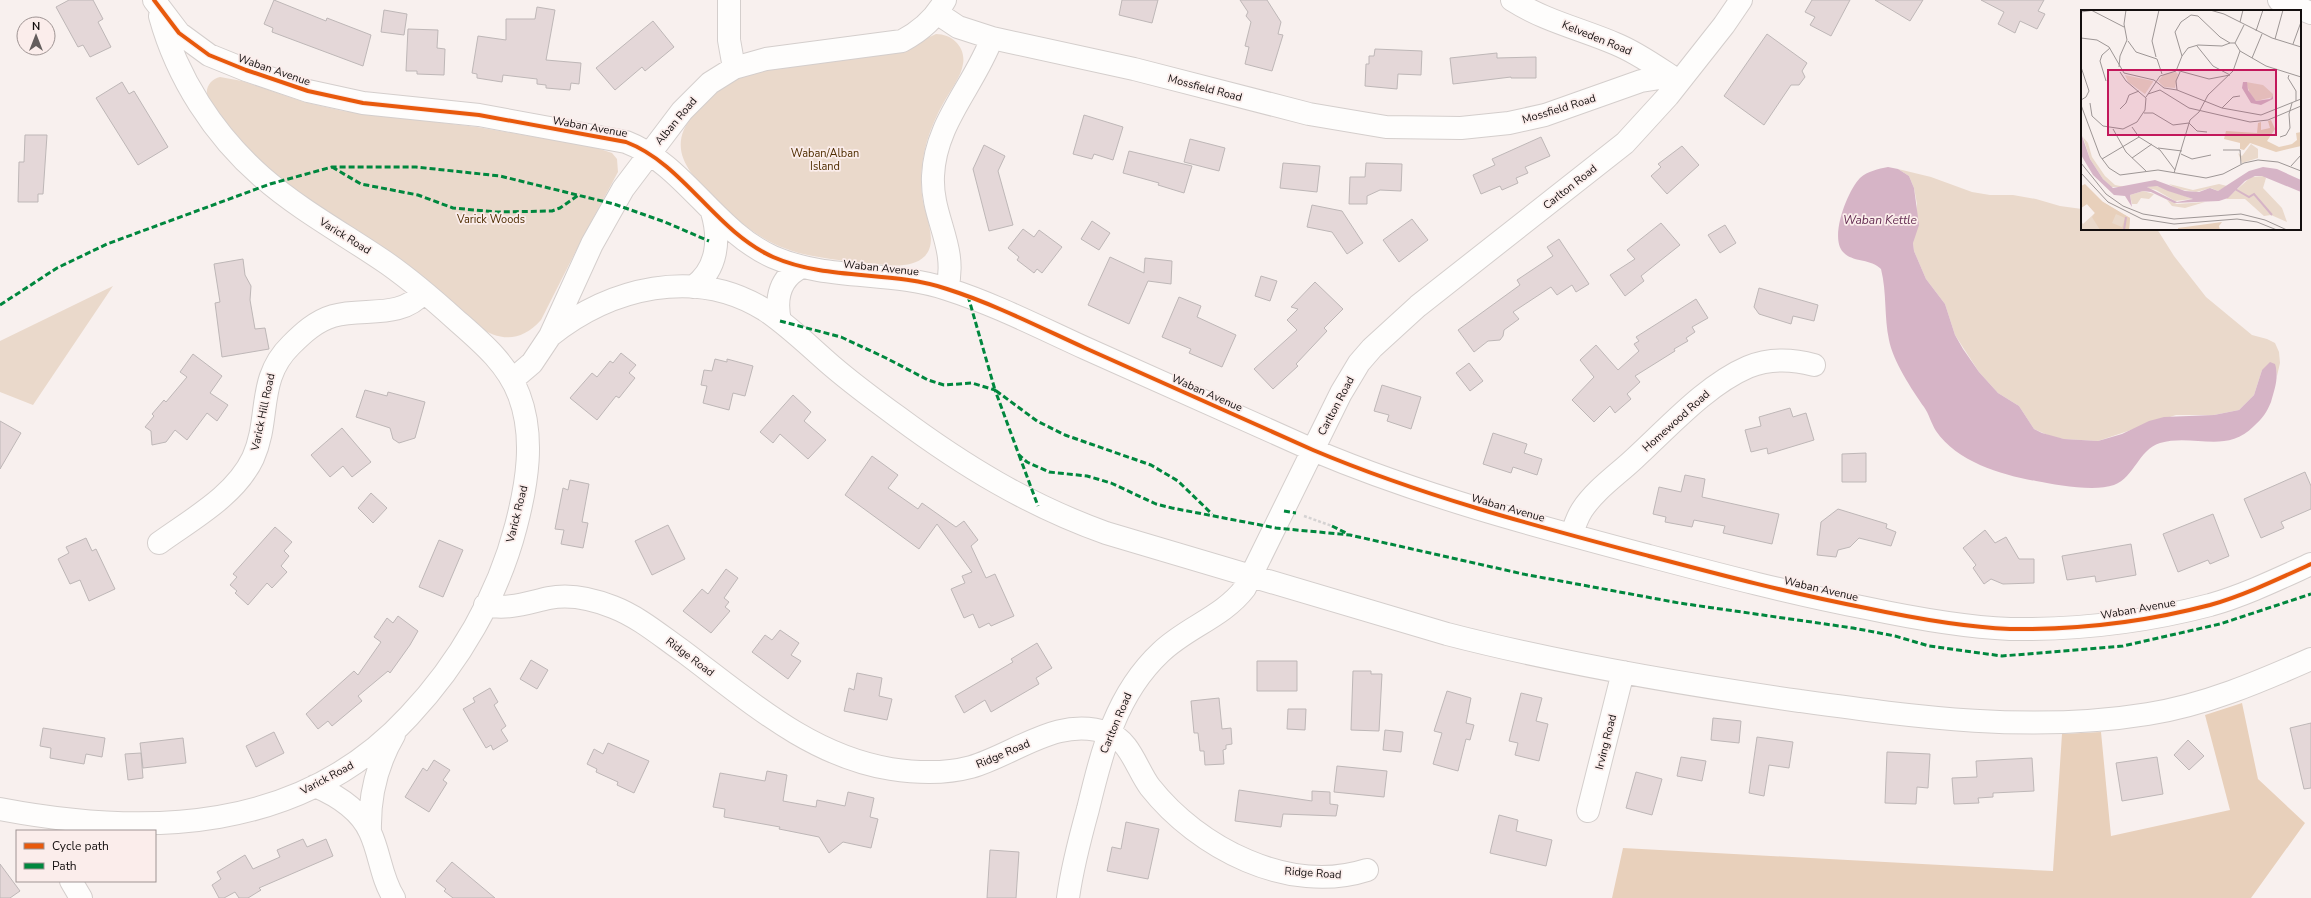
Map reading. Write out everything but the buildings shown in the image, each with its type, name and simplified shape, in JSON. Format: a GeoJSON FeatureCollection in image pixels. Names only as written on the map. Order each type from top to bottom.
{"type":"FeatureCollection","features":[{"type":"Feature","properties":{"kind":"street"},"geometry":{"type":"LineString","coordinates":[[729,0],[729,40],[734,68]]}},
{"type":"Feature","properties":{"kind":"street","name":"Kelveden Road"},"geometry":{"type":"LineString","coordinates":[[1512,0],[1538,15],[1616,44],[1647,60],[1680,81]]}},
{"type":"Feature","properties":{"kind":"street","name":"Carlton Road"},"geometry":{"type":"LineString","coordinates":[[1068,898],[1080,839],[1109,733],[1129,689],[1148,665],[1173,641],[1188,630],[1229,606],[1237,598],[1251,577],[1313,450],[1348,381],[1359,363],[1385,335],[1418,306],[1625,143],[1680,81],[1724,25],[1741,0]]}},
{"type":"Feature","properties":{"kind":"street"},"geometry":{"type":"LineString","coordinates":[[2279,0],[2311,13]]}},
{"type":"Feature","properties":{"kind":"street","name":"Waban Avenue"},"geometry":{"type":"LineString","coordinates":[[155,1],[180,33],[209,55],[246,70],[308,91],[363,103],[461,112],[604,136],[626,142],[649,153],[731,231],[755,248],[774,258],[802,267],[908,278],[947,289],[1005,312],[1313,450],[1444,499],[1689,567],[1840,603],[1949,623],[2008,629],[2084,627],[2186,610],[2239,595],[2311,564]]}},
{"type":"Feature","properties":{"kind":"street","name":"Varick Road"},"geometry":{"type":"LineString","coordinates":[[0,809],[58,824],[137,824],[205,820],[266,806],[315,786],[352,765],[400,726],[450,666],[474,629],[514,533],[525,484],[528,459],[526,424],[519,394],[512,380],[492,354],[424,292],[389,265],[330,228],[295,203],[264,179],[232,148],[204,111],[185,78],[170,48],[155,1]]}},
{"type":"Feature","properties":{"kind":"street","name":"Alban Road"},"geometry":{"type":"LineString","coordinates":[[512,380],[532,363],[550,336],[604,224],[623,189],[649,153],[710,83],[734,68],[766,59],[902,40],[914,35],[941,7]]}},
{"type":"Feature","properties":{"kind":"street","name":"Mossfield Road"},"geometry":{"type":"LineString","coordinates":[[941,7],[958,27],[992,38],[1134,69],[1309,114],[1386,127],[1461,128],[1509,123],[1546,115],[1651,79],[1664,78],[1680,81]]}},
{"type":"Feature","properties":{"kind":"street"},"geometry":{"type":"LineString","coordinates":[[947,289],[951,267],[950,256],[934,194],[934,160],[939,143],[953,109],[982,62],[992,38]]}},
{"type":"Feature","properties":{"kind":"street"},"geometry":{"type":"LineString","coordinates":[[693,287],[708,270],[715,252],[717,232],[712,212]]}},
{"type":"Feature","properties":{"kind":"street"},"geometry":{"type":"LineString","coordinates":[[780,321],[778,299],[782,285],[789,274],[802,267]]}},
{"type":"Feature","properties":{"kind":"street"},"geometry":{"type":"LineString","coordinates":[[550,336],[586,311],[631,292],[663,287],[693,287],[733,294],[780,321],[834,368],[898,417],[960,461],[1019,497],[1058,515],[1106,533],[1251,577],[1467,639],[1707,688],[1911,716],[1982,722],[2037,723],[2093,721],[2174,709],[2224,695],[2311,659]]}},
{"type":"Feature","properties":{"kind":"street","name":"Varick Hill Road"},"geometry":{"type":"LineString","coordinates":[[159,542],[220,499],[247,469],[258,445],[269,376],[275,364],[290,345],[323,320],[346,313],[402,308],[418,298],[424,292]]}},
{"type":"Feature","properties":{"kind":"street","name":"Homewood Road"},"geometry":{"type":"LineString","coordinates":[[1572,535],[1582,511],[1597,492],[1683,414],[1727,378],[1749,367],[1776,360],[1790,360],[1814,365]]}},
{"type":"Feature","properties":{"kind":"street","name":"Ridge Road"},"geometry":{"type":"LineString","coordinates":[[485,605],[506,608],[566,596],[612,607],[652,629],[795,734],[834,752],[891,769],[925,772],[956,770],[984,763],[1042,737],[1062,730],[1084,728],[1109,733],[1123,742],[1146,781],[1166,805],[1190,827],[1223,849],[1260,866],[1303,875],[1350,875],[1367,870]]}},
{"type":"Feature","properties":{"kind":"street","name":"Irving Road"},"geometry":{"type":"LineString","coordinates":[[1588,810],[1623,672]]}},
{"type":"Feature","properties":{"kind":"street"},"geometry":{"type":"LineString","coordinates":[[394,898],[379,865],[370,832],[371,802],[379,770],[400,726]]}},
{"type":"Feature","properties":{"kind":"street"},"geometry":{"type":"LineString","coordinates":[[315,786],[344,802],[370,832]]}},
{"type":"Feature","properties":{"kind":"street"},"geometry":{"type":"LineString","coordinates":[[72,882],[81,898]]}},
{"type":"Feature","properties":{"kind":"path"},"geometry":{"type":"LineString","coordinates":[[1303,516],[1332,526]]}},
{"type":"Feature","properties":{"kind":"green space","name":"Waban/Alban Island"},"geometry":{"type":"Polygon","coordinates":[[[936,34],[948,36],[957,43],[962,53],[963,64],[958,79],[944,102],[930,131],[925,148],[921,188],[930,227],[931,243],[925,256],[919,260],[913,263],[898,266],[882,265],[820,257],[783,248],[766,240],[732,215],[696,179],[689,169],[681,149],[681,138],[686,126],[705,101],[727,83],[758,71],[776,67],[901,50],[936,34]]]}},
{"type":"Feature","properties":{"kind":"green space","name":"Varick Woods"},"geometry":{"type":"Polygon","coordinates":[[[220,77],[242,81],[304,102],[343,111],[477,127],[594,147],[612,153],[617,159],[618,172],[541,320],[526,332],[518,336],[503,337],[494,335],[477,326],[347,231],[264,165],[226,125],[218,115],[208,97],[207,90],[209,84],[220,77]]]}},
{"type":"Feature","properties":{"kind":"green space"},"geometry":{"type":"Polygon","coordinates":[[[1898,169],[1931,177],[1972,192],[1990,195],[2013,195],[2036,199],[2060,206],[2081,209],[2081,230],[2158,230],[2174,256],[2206,297],[2252,335],[2275,343],[2279,352],[2280,363],[2277,376],[2276,368],[2262,370],[2254,395],[2239,410],[2214,415],[2176,415],[2098,441],[2052,437],[2034,429],[2019,406],[1998,393],[1979,372],[1955,335],[1945,304],[1926,279],[1914,251],[1913,243],[1917,204],[1914,188],[1909,176],[1898,169]]]}},
{"type":"Feature","properties":{"kind":"green space"},"geometry":{"type":"Polygon","coordinates":[[[113,286],[33,405],[0,392],[0,341],[113,286]]]}},
{"type":"Feature","properties":{"kind":"shaded area"},"geometry":{"type":"Polygon","coordinates":[[[2242,703],[2258,779],[2305,823],[2251,898],[1612,898],[1623,848],[2053,871],[2062,734],[2101,732],[2111,836],[2230,810],[2205,715],[2242,703]]]}},
{"type":"Feature","properties":{"kind":"water","name":"Waban Kettle"},"geometry":{"type":"Polygon","coordinates":[[[1888,167],[1898,169],[1909,176],[1914,188],[1919,225],[1913,243],[1914,251],[1926,279],[1945,304],[1955,335],[1979,372],[1998,393],[2019,406],[2034,429],[2042,433],[2064,439],[2098,441],[2122,434],[2149,421],[2164,417],[2214,415],[2239,410],[2254,395],[2262,370],[2270,362],[2275,364],[2277,378],[2271,402],[2266,412],[2254,426],[2243,435],[2232,439],[2209,442],[2185,440],[2173,441],[2160,443],[2153,446],[2146,451],[2127,476],[2114,485],[2106,487],[2075,487],[2023,478],[1995,471],[1968,459],[1945,442],[1936,431],[1926,410],[1894,357],[1887,331],[1884,287],[1881,269],[1872,263],[1852,258],[1843,252],[1839,245],[1839,225],[1846,203],[1855,184],[1866,174],[1888,167]]]}},
{"type":"Feature","properties":{"kind":"marked path"},"geometry":{"type":"LineString","coordinates":[[332,167],[361,184],[418,195],[453,208],[496,212],[552,211],[560,208],[580,194]]}},
{"type":"Feature","properties":{"kind":"marked path"},"geometry":{"type":"LineString","coordinates":[[0,305],[57,268],[107,244],[270,184],[332,167],[416,167],[500,176],[614,204],[665,222],[709,241]]}},
{"type":"Feature","properties":{"kind":"marked path"},"geometry":{"type":"LineString","coordinates":[[968,296],[995,390],[1037,421],[1065,435],[1151,465],[1178,481],[1212,514]]}},
{"type":"Feature","properties":{"kind":"marked path"},"geometry":{"type":"LineString","coordinates":[[780,321],[841,337],[928,380],[944,385],[972,383],[995,390],[1019,455],[1027,462],[1049,472],[1087,476],[1111,483],[1156,504],[1172,508],[1276,528],[1350,535],[1523,574],[1679,603],[1853,628],[1895,636],[1929,646],[2002,656],[2123,646],[2220,624],[2311,594]]}},
{"type":"Feature","properties":{"kind":"marked path"},"geometry":{"type":"LineString","coordinates":[[1019,455],[1038,506]]}},
{"type":"Feature","properties":{"kind":"marked path"},"geometry":{"type":"LineString","coordinates":[[1284,511],[1296,513]]}},
{"type":"Feature","properties":{"kind":"marked path"},"geometry":{"type":"LineString","coordinates":[[1332,526],[1346,533]]}},
{"type":"Feature","properties":{"kind":"cycle path"},"geometry":{"type":"LineString","coordinates":[[154,0],[179,33],[209,55],[246,70],[308,91],[363,103],[479,115],[626,142],[647,152],[665,166],[683,181],[734,231],[752,245],[773,257],[794,264],[837,273],[904,279],[925,283],[965,295],[1034,324],[1313,450],[1354,467],[1437,496],[1480,509],[1676,563],[1839,603],[1938,622],[2010,629],[2060,628],[2111,624],[2185,611],[2210,605],[2236,596],[2311,564]]}}]}
